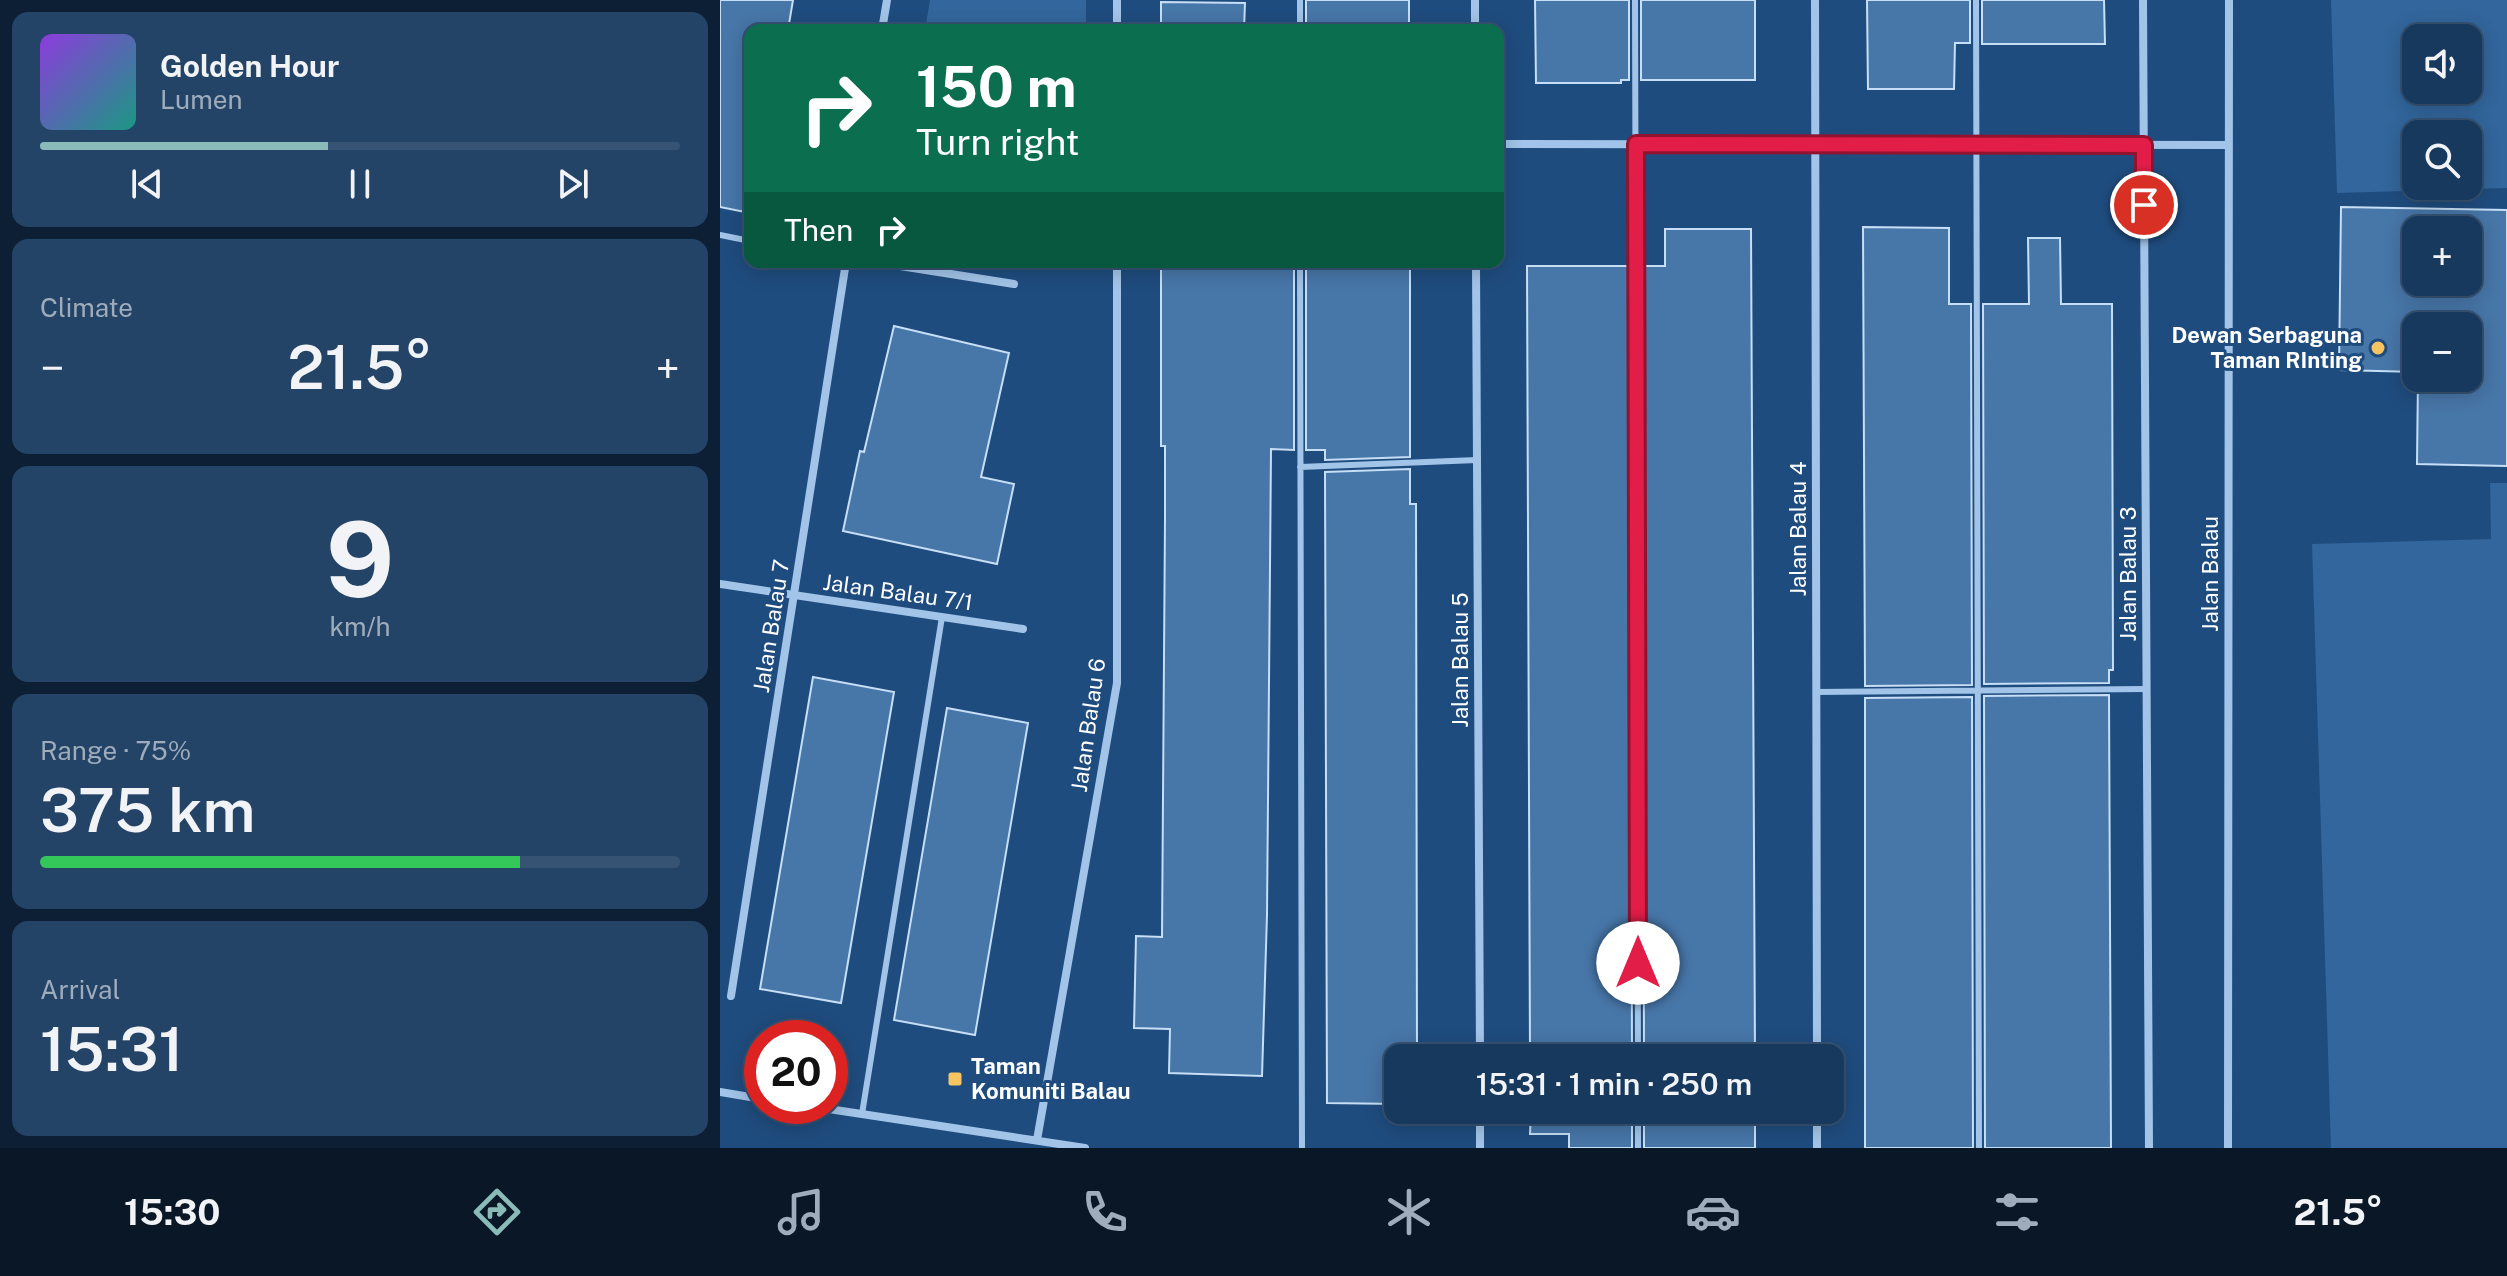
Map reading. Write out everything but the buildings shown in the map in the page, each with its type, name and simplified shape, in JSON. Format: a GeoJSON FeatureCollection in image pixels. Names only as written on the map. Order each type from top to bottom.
{"type":"FeatureCollection","features":[{"type":"Feature","properties":{"kind":"street"},"geometry":{"type":"LineString","coordinates":[[883,24],[887,0]]}},
{"type":"Feature","properties":{"kind":"street"},"geometry":{"type":"LineString","coordinates":[[1117,0],[1117,24]]}},
{"type":"Feature","properties":{"kind":"street"},"geometry":{"type":"LineString","coordinates":[[1475,0],[1475,24]]}},
{"type":"Feature","properties":{"kind":"street","name":"Jalan Balau 4"},"geometry":{"type":"LineString","coordinates":[[1815,0],[1817,1044]]}},
{"type":"Feature","properties":{"kind":"street","name":"Jalan Balau 3"},"geometry":{"type":"LineString","coordinates":[[2143,0],[2149,1148]]}},
{"type":"Feature","properties":{"kind":"street","name":"Jalan Balau"},"geometry":{"type":"LineString","coordinates":[[2228,1148],[2229,0]]}},
{"type":"Feature","properties":{"kind":"street"},"geometry":{"type":"LineString","coordinates":[[1504,144],[2228,145]]}},
{"type":"Feature","properties":{"kind":"street","name":"Jalan Balau 7"},"geometry":{"type":"LineString","coordinates":[[731,996],[845,268]]}},
{"type":"Feature","properties":{"kind":"street"},"geometry":{"type":"LineString","coordinates":[[913,268],[1014,284]]}},
{"type":"Feature","properties":{"kind":"street","name":"Jalan Balau 6"},"geometry":{"type":"LineString","coordinates":[[1037,1140],[1117,683],[1117,268]]}},
{"type":"Feature","properties":{"kind":"street","name":"Jalan Balau 5"},"geometry":{"type":"LineString","coordinates":[[1476,268],[1480,1044]]}},
{"type":"Feature","properties":{"kind":"street","name":"Jalan Balau 7/1"},"geometry":{"type":"LineString","coordinates":[[720,584],[1023,629]]}},
{"type":"Feature","properties":{"kind":"street"},"geometry":{"type":"LineString","coordinates":[[720,1092],[744,1096]]}},
{"type":"Feature","properties":{"kind":"street"},"geometry":{"type":"LineString","coordinates":[[848,1112],[1085,1148]]}},
{"type":"Feature","properties":{"kind":"street"},"geometry":{"type":"LineString","coordinates":[[1480,1124],[1480,1148]]}},
{"type":"Feature","properties":{"kind":"street"},"geometry":{"type":"LineString","coordinates":[[1817,1124],[1817,1148]]}},
{"type":"Feature","properties":{"kind":"lane"},"geometry":{"type":"LineString","coordinates":[[1300,0],[1300,24]]}},
{"type":"Feature","properties":{"kind":"lane"},"geometry":{"type":"LineString","coordinates":[[1635,0],[1638,1044]]}},
{"type":"Feature","properties":{"kind":"lane"},"geometry":{"type":"LineString","coordinates":[[1976,0],[1979,1148]]}},
{"type":"Feature","properties":{"kind":"lane"},"geometry":{"type":"LineString","coordinates":[[720,235],[744,240]]}},
{"type":"Feature","properties":{"kind":"lane"},"geometry":{"type":"LineString","coordinates":[[1300,268],[1302,1148]]}},
{"type":"Feature","properties":{"kind":"lane"},"geometry":{"type":"LineString","coordinates":[[1300,467],[1477,460]]}},
{"type":"Feature","properties":{"kind":"lane"},"geometry":{"type":"LineString","coordinates":[[862,1114],[942,617]]}},
{"type":"Feature","properties":{"kind":"lane"},"geometry":{"type":"LineString","coordinates":[[1816,692],[2146,689]]}},
{"type":"Feature","properties":{"kind":"lane"},"geometry":{"type":"LineString","coordinates":[[1638,1124],[1638,1148]]}},
{"type":"Feature","properties":{"kind":"shaded area"},"geometry":{"type":"Polygon","coordinates":[[[930,0],[1086,0],[1086,24],[926,24],[930,0]]]}},
{"type":"Feature","properties":{"kind":"shaded area"},"geometry":{"type":"Polygon","coordinates":[[[2331,0],[2507,0],[2507,188],[2482,189],[2482,120],[2402,120],[2402,191],[2337,193],[2331,0]]]}},
{"type":"Feature","properties":{"kind":"shaded area"},"geometry":{"type":"Polygon","coordinates":[[[2490,483],[2507,483],[2507,1148],[2331,1148],[2312,544],[2491,539],[2490,483]]]}},
{"type":"Feature","properties":{"kind":"place","name":"Dewan Serbaguna Taman RInting"},"geometry":{"type":"Point","coordinates":[2378,348]}},
{"type":"Feature","properties":{"kind":"place","name":"Taman Komuniti Balau"},"geometry":{"type":"Point","coordinates":[955,1079]}},
{"type":"Feature","properties":{"kind":"route"},"geometry":{"type":"LineString","coordinates":[[1638,963],[1636,144],[2144,145],[2144,205]]}}]}
